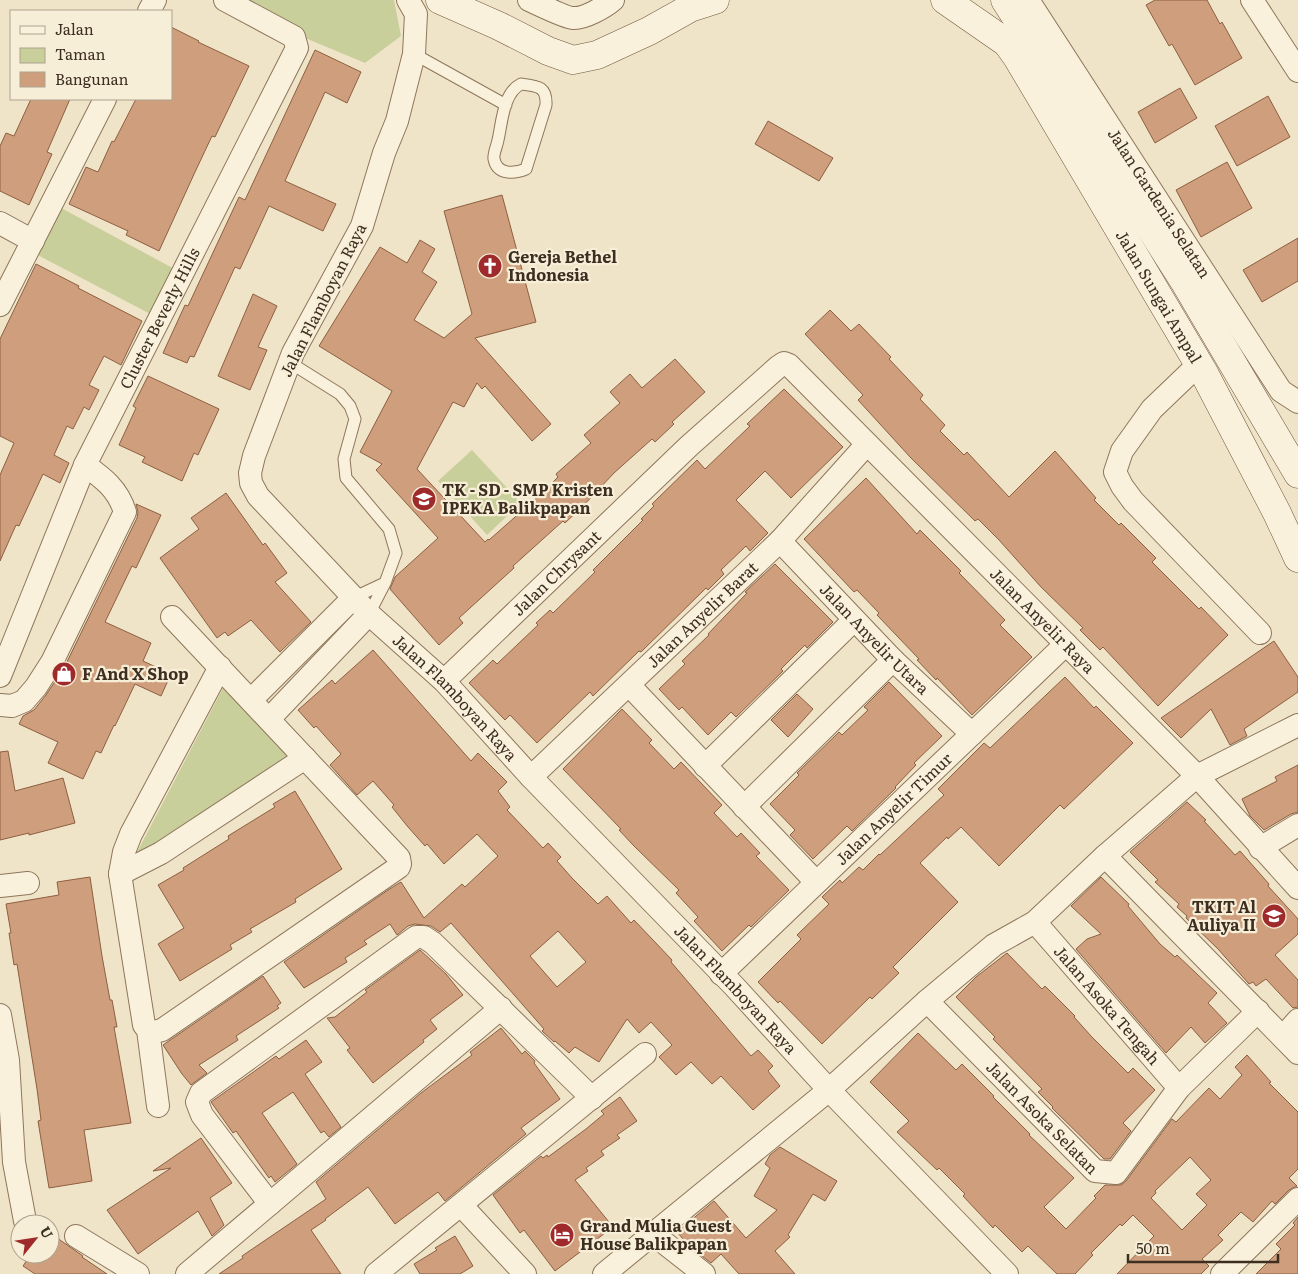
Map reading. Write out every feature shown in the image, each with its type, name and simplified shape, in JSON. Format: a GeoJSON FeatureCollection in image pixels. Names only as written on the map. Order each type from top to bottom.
{"type":"FeatureCollection","features":[{"type":"Feature","properties":{"kind":"main road"},"geometry":{"type":"LineString","coordinates":[[446,2],[548,51],[573,60],[597,55],[648,31],[690,8],[715,0]]}},
{"type":"Feature","properties":{"kind":"main road","name":"Jalan Sungai Ampal"},"geometry":{"type":"LineString","coordinates":[[944,0],[1007,43],[1017,56],[1199,364],[1277,513],[1298,558]]}},
{"type":"Feature","properties":{"kind":"main road","name":"Jalan Sungai Ampal"},"geometry":{"type":"LineString","coordinates":[[1005,0],[1184,281],[1298,474]]}},
{"type":"Feature","properties":{"kind":"street","name":"Cluster Beverly Hills"},"geometry":{"type":"LineString","coordinates":[[0,676],[85,465],[297,48],[294,37],[225,0]]}},
{"type":"Feature","properties":{"kind":"street"},"geometry":{"type":"LineString","coordinates":[[528,0],[574,18],[586,15],[613,0]]}},
{"type":"Feature","properties":{"kind":"street","name":"Jalan Gardenia Selatan"},"geometry":{"type":"LineString","coordinates":[[1028,0],[1281,391],[1298,402]]}},
{"type":"Feature","properties":{"kind":"street"},"geometry":{"type":"LineString","coordinates":[[1252,0],[1298,71]]}},
{"type":"Feature","properties":{"kind":"street","name":"Jalan Flamboyan Raya"},"geometry":{"type":"LineString","coordinates":[[446,2],[412,7],[414,54],[396,121],[384,153],[362,226],[289,362],[254,456],[250,473],[251,483],[258,496],[353,598],[444,681],[531,777],[1007,1274]]}},
{"type":"Feature","properties":{"kind":"street"},"geometry":{"type":"LineString","coordinates":[[0,305],[104,100]]}},
{"type":"Feature","properties":{"kind":"street"},"geometry":{"type":"LineString","coordinates":[[0,223],[33,241]]}},
{"type":"Feature","properties":{"kind":"street","name":"Jalan Anyelir Raya"},"geometry":{"type":"LineString","coordinates":[[781,364],[789,365],[1197,776],[1298,888]]}},
{"type":"Feature","properties":{"kind":"street","name":"Jalan Chrysant"},"geometry":{"type":"LineString","coordinates":[[444,681],[689,446],[781,364]]}},
{"type":"Feature","properties":{"kind":"street"},"geometry":{"type":"LineString","coordinates":[[1199,364],[1152,409],[1122,451],[1115,472],[1133,501],[1260,633]]}},
{"type":"Feature","properties":{"kind":"street","name":"Jalan Anyelir Barat"},"geometry":{"type":"LineString","coordinates":[[531,777],[780,541],[867,444]]}},
{"type":"Feature","properties":{"kind":"street"},"geometry":{"type":"LineString","coordinates":[[0,705],[12,706],[24,701],[36,687],[52,662],[125,512],[122,501],[115,490],[104,478],[85,465]]}},
{"type":"Feature","properties":{"kind":"street","name":"Jalan Anyelir Utara"},"geometry":{"type":"LineString","coordinates":[[780,541],[893,660],[972,734]]}},
{"type":"Feature","properties":{"kind":"street"},"geometry":{"type":"LineString","coordinates":[[251,700],[353,598]]}},
{"type":"Feature","properties":{"kind":"street"},"geometry":{"type":"LineString","coordinates":[[269,719],[369,614]]}},
{"type":"Feature","properties":{"kind":"street"},"geometry":{"type":"LineString","coordinates":[[148,1030],[154,1032],[162,1030],[399,867],[400,864],[399,858],[172,617]]}},
{"type":"Feature","properties":{"kind":"street"},"geometry":{"type":"LineString","coordinates":[[705,766],[854,620]]}},
{"type":"Feature","properties":{"kind":"street","name":"Jalan Anyelir Timur"},"geometry":{"type":"LineString","coordinates":[[721,974],[1066,644]]}},
{"type":"Feature","properties":{"kind":"street"},"geometry":{"type":"LineString","coordinates":[[744,807],[893,660]]}},
{"type":"Feature","properties":{"kind":"street"},"geometry":{"type":"LineString","coordinates":[[158,1106],[148,1030],[144,1025],[120,874],[124,852],[131,834],[220,668]]}},
{"type":"Feature","properties":{"kind":"street"},"geometry":{"type":"LineString","coordinates":[[628,685],[816,882]]}},
{"type":"Feature","properties":{"kind":"street"},"geometry":{"type":"LineString","coordinates":[[604,1274],[829,1090],[927,1001],[994,945],[1035,922],[1105,856],[1197,776],[1298,725]]}},
{"type":"Feature","properties":{"kind":"street"},"geometry":{"type":"LineString","coordinates":[[120,874],[161,853],[305,758]]}},
{"type":"Feature","properties":{"kind":"street"},"geometry":{"type":"LineString","coordinates":[[1260,848],[1298,825]]}},
{"type":"Feature","properties":{"kind":"street"},"geometry":{"type":"LineString","coordinates":[[1105,856],[1290,1045],[1298,1020]]}},
{"type":"Feature","properties":{"kind":"street"},"geometry":{"type":"LineString","coordinates":[[0,886],[28,883]]}},
{"type":"Feature","properties":{"kind":"street","name":"Jalan Asoka Tengah"},"geometry":{"type":"LineString","coordinates":[[1035,922],[1179,1088]]}},
{"type":"Feature","properties":{"kind":"street"},"geometry":{"type":"LineString","coordinates":[[270,1204],[202,1115],[197,1102],[201,1093],[416,937],[424,937],[433,943],[592,1098]]}},
{"type":"Feature","properties":{"kind":"street","name":"Jalan Asoka Selatan"},"geometry":{"type":"LineString","coordinates":[[927,1001],[1095,1171],[1116,1173],[1179,1088],[1258,1011]]}},
{"type":"Feature","properties":{"kind":"street"},"geometry":{"type":"LineString","coordinates":[[187,1274],[501,1008]]}},
{"type":"Feature","properties":{"kind":"street"},"geometry":{"type":"LineString","coordinates":[[0,1015],[8,1060],[7,1163],[23,1214]]}},
{"type":"Feature","properties":{"kind":"street"},"geometry":{"type":"LineString","coordinates":[[376,1274],[646,1054]]}},
{"type":"Feature","properties":{"kind":"street"},"geometry":{"type":"LineString","coordinates":[[1222,1274],[1298,1199]]}},
{"type":"Feature","properties":{"kind":"street"},"geometry":{"type":"LineString","coordinates":[[461,1205],[525,1274]]}},
{"type":"Feature","properties":{"kind":"street"},"geometry":{"type":"LineString","coordinates":[[653,1234],[704,1274]]}},
{"type":"Feature","properties":{"kind":"street"},"geometry":{"type":"LineString","coordinates":[[76,1236],[138,1274]]}},
{"type":"Feature","properties":{"kind":"lane"},"geometry":{"type":"LineString","coordinates":[[414,54],[506,105]]}},
{"type":"Feature","properties":{"kind":"lane"},"geometry":{"type":"LineString","coordinates":[[521,84],[537,86],[543,91],[546,98],[546,105],[530,159],[526,169],[518,172],[508,173],[498,168],[494,159],[506,105],[516,87],[521,84]]}},
{"type":"Feature","properties":{"kind":"lane"},"geometry":{"type":"LineString","coordinates":[[289,362],[340,394],[350,406],[355,420],[344,459],[346,478],[362,500],[389,529],[396,553],[385,583],[369,614]]}},
{"type":"Feature","properties":{"kind":"lane"},"geometry":{"type":"LineString","coordinates":[[353,598],[385,583]]}},
{"type":"Feature","properties":{"kind":"green space"},"geometry":{"type":"Polygon","coordinates":[[[231,0],[394,0],[401,36],[365,63],[298,35],[231,0]]]}},
{"type":"Feature","properties":{"kind":"green space"},"geometry":{"type":"Polygon","coordinates":[[[52,203],[182,273],[158,318],[28,250],[52,203]]]}},
{"type":"Feature","properties":{"kind":"green space"},"geometry":{"type":"Polygon","coordinates":[[[472,450],[521,503],[487,535],[438,481],[472,450]]]}},
{"type":"Feature","properties":{"kind":"green space"},"geometry":{"type":"Polygon","coordinates":[[[223,688],[288,755],[134,858],[223,688]]]}},
{"type":"Feature","properties":{"kind":"building"},"geometry":{"type":"Polygon","coordinates":[[[1155,0],[1207,0],[1242,58],[1195,85],[1172,44],[1169,46],[1146,5],[1155,0]]]}},
{"type":"Feature","properties":{"kind":"building"},"geometry":{"type":"Polygon","coordinates":[[[172,28],[249,66],[215,137],[212,136],[159,251],[126,235],[128,231],[69,204],[86,167],[98,172],[112,141],[114,142],[135,100],[172,100],[172,28]]]}},
{"type":"Feature","properties":{"kind":"building"},"geometry":{"type":"Polygon","coordinates":[[[315,50],[361,72],[347,103],[325,92],[285,181],[336,204],[323,231],[269,206],[240,269],[235,267],[194,357],[190,356],[187,363],[163,353],[185,305],[188,306],[239,197],[245,200],[315,50]]]}},
{"type":"Feature","properties":{"kind":"building"},"geometry":{"type":"Polygon","coordinates":[[[1180,88],[1197,118],[1155,143],[1138,112],[1180,88]]]}},
{"type":"Feature","properties":{"kind":"building"},"geometry":{"type":"Polygon","coordinates":[[[1268,96],[1290,137],[1237,166],[1215,126],[1268,96]]]}},
{"type":"Feature","properties":{"kind":"building"},"geometry":{"type":"Polygon","coordinates":[[[31,100],[70,100],[47,152],[52,154],[29,205],[0,191],[0,146],[6,133],[14,136],[31,100]]]}},
{"type":"Feature","properties":{"kind":"building"},"geometry":{"type":"Polygon","coordinates":[[[768,121],[833,158],[819,181],[755,144],[768,121]]]}},
{"type":"Feature","properties":{"kind":"building"},"geometry":{"type":"Polygon","coordinates":[[[1227,162],[1252,208],[1201,237],[1176,190],[1227,162]]]}},
{"type":"Feature","properties":{"kind":"building"},"geometry":{"type":"Polygon","coordinates":[[[502,195],[536,322],[475,338],[551,424],[532,441],[485,386],[482,389],[477,383],[464,407],[453,402],[417,469],[485,542],[540,495],[558,477],[556,474],[591,443],[584,435],[620,403],[610,392],[630,374],[642,388],[675,359],[705,392],[672,422],[674,424],[655,442],[652,439],[614,473],[565,523],[563,521],[513,566],[514,568],[459,618],[463,623],[439,645],[390,589],[395,577],[438,538],[376,470],[382,464],[360,452],[392,391],[319,346],[380,247],[407,263],[420,240],[435,249],[422,272],[437,282],[414,320],[444,338],[472,314],[444,211],[502,195]]]}},
{"type":"Feature","properties":{"kind":"building"},"geometry":{"type":"Polygon","coordinates":[[[1298,238],[1298,281],[1262,302],[1243,270],[1298,238]]]}},
{"type":"Feature","properties":{"kind":"building"},"geometry":{"type":"Polygon","coordinates":[[[36,264],[142,321],[121,365],[104,356],[89,385],[99,390],[89,410],[84,407],[73,429],[67,426],[54,455],[69,463],[60,483],[43,474],[19,526],[16,525],[0,561],[0,475],[14,443],[0,436],[0,339],[36,264]]]}},
{"type":"Feature","properties":{"kind":"building"},"geometry":{"type":"Polygon","coordinates":[[[253,294],[277,306],[258,347],[267,350],[250,390],[218,376],[253,294]]]}},
{"type":"Feature","properties":{"kind":"building"},"geometry":{"type":"Polygon","coordinates":[[[830,310],[851,331],[859,324],[891,357],[889,359],[923,395],[920,399],[945,425],[940,431],[964,455],[967,452],[1009,497],[1055,451],[1096,498],[1094,500],[1119,525],[1121,523],[1156,558],[1152,562],[1228,635],[1158,706],[1103,647],[1100,650],[1080,630],[1083,628],[1041,587],[999,540],[978,519],[975,521],[911,458],[858,400],[863,395],[805,334],[830,310]]]}},
{"type":"Feature","properties":{"kind":"building"},"geometry":{"type":"Polygon","coordinates":[[[148,376],[219,409],[198,455],[194,453],[182,481],[142,462],[145,457],[119,445],[136,408],[133,406],[148,376]]]}},
{"type":"Feature","properties":{"kind":"building"},"geometry":{"type":"Polygon","coordinates":[[[784,389],[843,447],[791,498],[765,471],[736,500],[768,533],[750,551],[746,546],[721,570],[724,574],[708,590],[706,588],[641,652],[639,651],[593,696],[590,692],[537,743],[510,715],[505,720],[469,683],[493,660],[497,664],[538,625],[536,623],[550,610],[553,613],[595,572],[593,570],[643,520],[641,519],[654,506],[652,504],[697,460],[705,469],[750,426],[747,424],[784,389]]]}},
{"type":"Feature","properties":{"kind":"building"},"geometry":{"type":"Polygon","coordinates":[[[866,478],[917,534],[920,530],[961,571],[959,573],[1005,620],[1000,625],[1032,657],[972,715],[917,660],[919,659],[877,615],[879,613],[857,590],[854,592],[804,539],[866,478]]]}},
{"type":"Feature","properties":{"kind":"building"},"geometry":{"type":"Polygon","coordinates":[[[226,493],[263,545],[265,543],[287,573],[275,582],[311,622],[280,652],[251,620],[228,636],[225,632],[217,638],[160,558],[199,529],[191,518],[226,493]]]}},
{"type":"Feature","properties":{"kind":"building"},"geometry":{"type":"Polygon","coordinates":[[[136,504],[161,515],[136,568],[132,566],[105,622],[151,643],[143,661],[171,674],[161,696],[135,684],[101,753],[96,751],[83,779],[48,763],[58,742],[19,724],[23,716],[34,710],[64,668],[137,518],[136,504]]]}},
{"type":"Feature","properties":{"kind":"building"},"geometry":{"type":"Polygon","coordinates":[[[775,564],[833,622],[807,648],[805,645],[781,669],[783,671],[736,717],[731,712],[708,735],[682,707],[679,710],[659,689],[685,664],[682,661],[709,635],[747,593],[745,592],[775,564]]]}},
{"type":"Feature","properties":{"kind":"building"},"geometry":{"type":"Polygon","coordinates":[[[1274,641],[1298,677],[1298,692],[1244,729],[1247,736],[1230,745],[1211,709],[1181,738],[1161,718],[1274,641]]]}},
{"type":"Feature","properties":{"kind":"building"},"geometry":{"type":"Polygon","coordinates":[[[373,650],[471,761],[478,753],[507,782],[498,791],[510,807],[507,810],[543,848],[548,843],[561,857],[557,861],[598,904],[607,896],[631,923],[634,920],[672,960],[671,962],[751,1056],[758,1050],[773,1066],[768,1071],[780,1086],[753,1110],[721,1076],[712,1084],[691,1062],[676,1075],[659,1057],[672,1045],[651,1022],[639,1033],[627,1019],[599,1062],[575,1047],[569,1053],[542,1031],[544,1029],[451,923],[440,932],[431,926],[415,924],[408,926],[397,935],[390,924],[364,941],[367,944],[345,958],[347,962],[304,988],[284,962],[388,890],[401,882],[424,918],[462,884],[465,887],[498,856],[477,834],[444,864],[427,844],[425,846],[408,827],[392,807],[394,805],[373,781],[357,795],[330,765],[341,754],[316,726],[314,728],[298,710],[332,680],[335,684],[373,650]],[[558,931],[530,956],[557,987],[586,962],[558,931]]]}},
{"type":"Feature","properties":{"kind":"building"},"geometry":{"type":"Polygon","coordinates":[[[1065,677],[1094,708],[1096,706],[1133,743],[1064,809],[1060,805],[999,866],[961,827],[948,839],[947,837],[920,863],[958,902],[893,967],[899,973],[872,999],[870,997],[822,1044],[780,1001],[778,1003],[758,982],[801,939],[797,935],[829,904],[822,897],[840,880],[842,883],[859,867],[863,870],[880,855],[944,795],[938,789],[984,743],[990,748],[1065,677]]]}},
{"type":"Feature","properties":{"kind":"building"},"geometry":{"type":"Polygon","coordinates":[[[889,682],[942,736],[914,763],[916,765],[896,788],[852,831],[847,826],[813,859],[790,835],[795,830],[770,804],[799,775],[797,773],[839,732],[842,735],[868,710],[864,707],[889,682]]]}},
{"type":"Feature","properties":{"kind":"building"},"geometry":{"type":"Polygon","coordinates":[[[797,694],[813,709],[788,737],[771,720],[797,694]]]}},
{"type":"Feature","properties":{"kind":"building"},"geometry":{"type":"Polygon","coordinates":[[[622,709],[652,740],[649,743],[674,769],[681,762],[722,805],[714,813],[737,837],[741,833],[760,853],[756,856],[789,890],[751,927],[749,925],[722,951],[694,921],[698,917],[676,893],[679,890],[634,846],[619,830],[621,829],[563,769],[622,709]]]}},
{"type":"Feature","properties":{"kind":"building"},"geometry":{"type":"Polygon","coordinates":[[[8,751],[15,791],[63,778],[75,823],[29,835],[29,833],[0,840],[0,752],[8,751]]]}},
{"type":"Feature","properties":{"kind":"building"},"geometry":{"type":"Polygon","coordinates":[[[1298,765],[1298,812],[1291,814],[1264,830],[1250,816],[1242,799],[1277,781],[1275,777],[1298,765]]]}},
{"type":"Feature","properties":{"kind":"building"},"geometry":{"type":"Polygon","coordinates":[[[295,791],[342,869],[295,899],[296,902],[250,929],[252,932],[230,945],[232,949],[180,981],[158,944],[184,928],[158,885],[184,870],[183,868],[229,839],[228,836],[275,807],[273,804],[295,791]]]}},
{"type":"Feature","properties":{"kind":"building"},"geometry":{"type":"Polygon","coordinates":[[[1187,802],[1206,820],[1204,821],[1235,855],[1240,851],[1298,919],[1298,934],[1275,955],[1298,980],[1298,1007],[1293,1008],[1266,979],[1256,986],[1253,982],[1249,984],[1218,949],[1186,918],[1187,916],[1177,907],[1179,904],[1155,882],[1158,880],[1130,852],[1187,802]]]}},
{"type":"Feature","properties":{"kind":"building"},"geometry":{"type":"Polygon","coordinates":[[[90,877],[102,956],[117,1027],[114,1027],[131,1123],[84,1130],[92,1181],[49,1188],[38,1121],[41,1120],[37,1089],[17,964],[14,965],[6,904],[59,895],[57,882],[90,877]]]}},
{"type":"Feature","properties":{"kind":"building"},"geometry":{"type":"Polygon","coordinates":[[[1101,877],[1129,904],[1128,906],[1160,944],[1175,957],[1177,955],[1217,993],[1208,1003],[1227,1023],[1205,1043],[1191,1027],[1166,1053],[1076,949],[1087,939],[1101,934],[1071,906],[1101,877]]]}},
{"type":"Feature","properties":{"kind":"building"},"geometry":{"type":"Polygon","coordinates":[[[420,950],[446,974],[463,995],[430,1020],[437,1029],[423,1040],[424,1042],[373,1083],[347,1050],[350,1048],[327,1018],[335,1017],[367,992],[365,990],[420,950]]]}},
{"type":"Feature","properties":{"kind":"building"},"geometry":{"type":"Polygon","coordinates":[[[1007,953],[1042,989],[1045,986],[1128,1073],[1133,1068],[1155,1090],[1123,1123],[1131,1131],[1110,1159],[1104,1159],[1052,1108],[1038,1092],[1042,1089],[993,1039],[995,1037],[956,997],[976,977],[1007,953]]]}},
{"type":"Feature","properties":{"kind":"building"},"geometry":{"type":"Polygon","coordinates":[[[263,976],[281,1003],[277,1006],[279,1008],[236,1036],[238,1040],[199,1065],[207,1073],[191,1085],[163,1045],[263,976]]]}},
{"type":"Feature","properties":{"kind":"building"},"geometry":{"type":"Polygon","coordinates":[[[501,1028],[522,1054],[525,1051],[535,1061],[534,1063],[560,1099],[521,1128],[526,1134],[445,1201],[438,1192],[395,1224],[368,1187],[325,1219],[311,1230],[341,1274],[219,1274],[243,1258],[242,1256],[326,1199],[316,1182],[421,1093],[472,1055],[470,1052],[501,1028]]]}},
{"type":"Feature","properties":{"kind":"building"},"geometry":{"type":"Polygon","coordinates":[[[918,1033],[956,1070],[962,1064],[1029,1135],[1074,1178],[1044,1207],[1066,1229],[1096,1198],[1094,1196],[1105,1185],[1121,1185],[1126,1181],[1172,1119],[1176,1122],[1209,1088],[1220,1099],[1242,1075],[1235,1067],[1247,1055],[1271,1082],[1269,1083],[1298,1112],[1298,1169],[1289,1178],[1297,1186],[1289,1190],[1275,1204],[1272,1201],[1253,1222],[1241,1212],[1218,1235],[1223,1240],[1202,1259],[1209,1266],[1201,1274],[1117,1274],[1154,1236],[1133,1215],[1122,1226],[1120,1224],[1091,1253],[1093,1255],[1075,1274],[1057,1274],[1028,1246],[1022,1252],[995,1225],[993,1228],[963,1196],[965,1194],[939,1168],[937,1170],[897,1132],[909,1121],[870,1082],[918,1033]],[[1190,1157],[1155,1191],[1156,1193],[1151,1198],[1182,1230],[1207,1205],[1196,1194],[1211,1180],[1190,1157]]]}},
{"type":"Feature","properties":{"kind":"building"},"geometry":{"type":"Polygon","coordinates":[[[306,1040],[322,1062],[305,1074],[341,1127],[329,1137],[324,1131],[321,1133],[293,1092],[262,1113],[297,1164],[275,1182],[271,1176],[269,1178],[236,1131],[233,1133],[211,1102],[276,1056],[279,1059],[306,1040]]]}},
{"type":"Feature","properties":{"kind":"building"},"geometry":{"type":"Polygon","coordinates":[[[620,1097],[637,1121],[617,1135],[620,1138],[601,1151],[604,1155],[586,1168],[588,1171],[575,1180],[613,1227],[555,1271],[524,1230],[520,1233],[493,1195],[541,1156],[543,1158],[547,1155],[548,1157],[586,1129],[604,1114],[601,1111],[620,1097]]]}},
{"type":"Feature","properties":{"kind":"building"},"geometry":{"type":"Polygon","coordinates":[[[201,1138],[232,1183],[210,1198],[224,1225],[212,1236],[198,1211],[138,1254],[107,1210],[171,1168],[153,1171],[201,1138]]]}},
{"type":"Feature","properties":{"kind":"building"},"geometry":{"type":"Polygon","coordinates":[[[780,1147],[837,1181],[825,1201],[813,1194],[788,1235],[790,1237],[775,1251],[795,1274],[739,1274],[721,1254],[711,1263],[689,1246],[677,1232],[714,1201],[746,1238],[777,1210],[754,1196],[770,1168],[765,1164],[770,1155],[780,1147]]]}},
{"type":"Feature","properties":{"kind":"building"},"geometry":{"type":"Polygon","coordinates":[[[1298,1217],[1298,1274],[1256,1274],[1281,1249],[1276,1244],[1295,1225],[1293,1223],[1298,1217]]]}},
{"type":"Feature","properties":{"kind":"building"},"geometry":{"type":"Polygon","coordinates":[[[455,1236],[473,1266],[460,1274],[420,1274],[414,1264],[455,1236]]]}},
{"type":"Feature","properties":{"kind":"building"},"geometry":{"type":"Polygon","coordinates":[[[60,1240],[107,1274],[35,1274],[23,1266],[24,1264],[60,1264],[60,1240]]]}},
{"type":"Feature","properties":{"kind":"place","name":"Gereja Bethel Indonesia"},"geometry":{"type":"Point","coordinates":[490,266]}},
{"type":"Feature","properties":{"kind":"place","name":"TK - SD - SMP Kristen IPEKA Balikpapan"},"geometry":{"type":"Point","coordinates":[424,499]}},
{"type":"Feature","properties":{"kind":"place","name":"F And X Shop"},"geometry":{"type":"Point","coordinates":[64,674]}},
{"type":"Feature","properties":{"kind":"place","name":"TKIT Al Auliya II"},"geometry":{"type":"Point","coordinates":[1274,916]}},
{"type":"Feature","properties":{"kind":"place","name":"Grand Mulia Guest House Balikpapan"},"geometry":{"type":"Point","coordinates":[562,1235]}}]}
